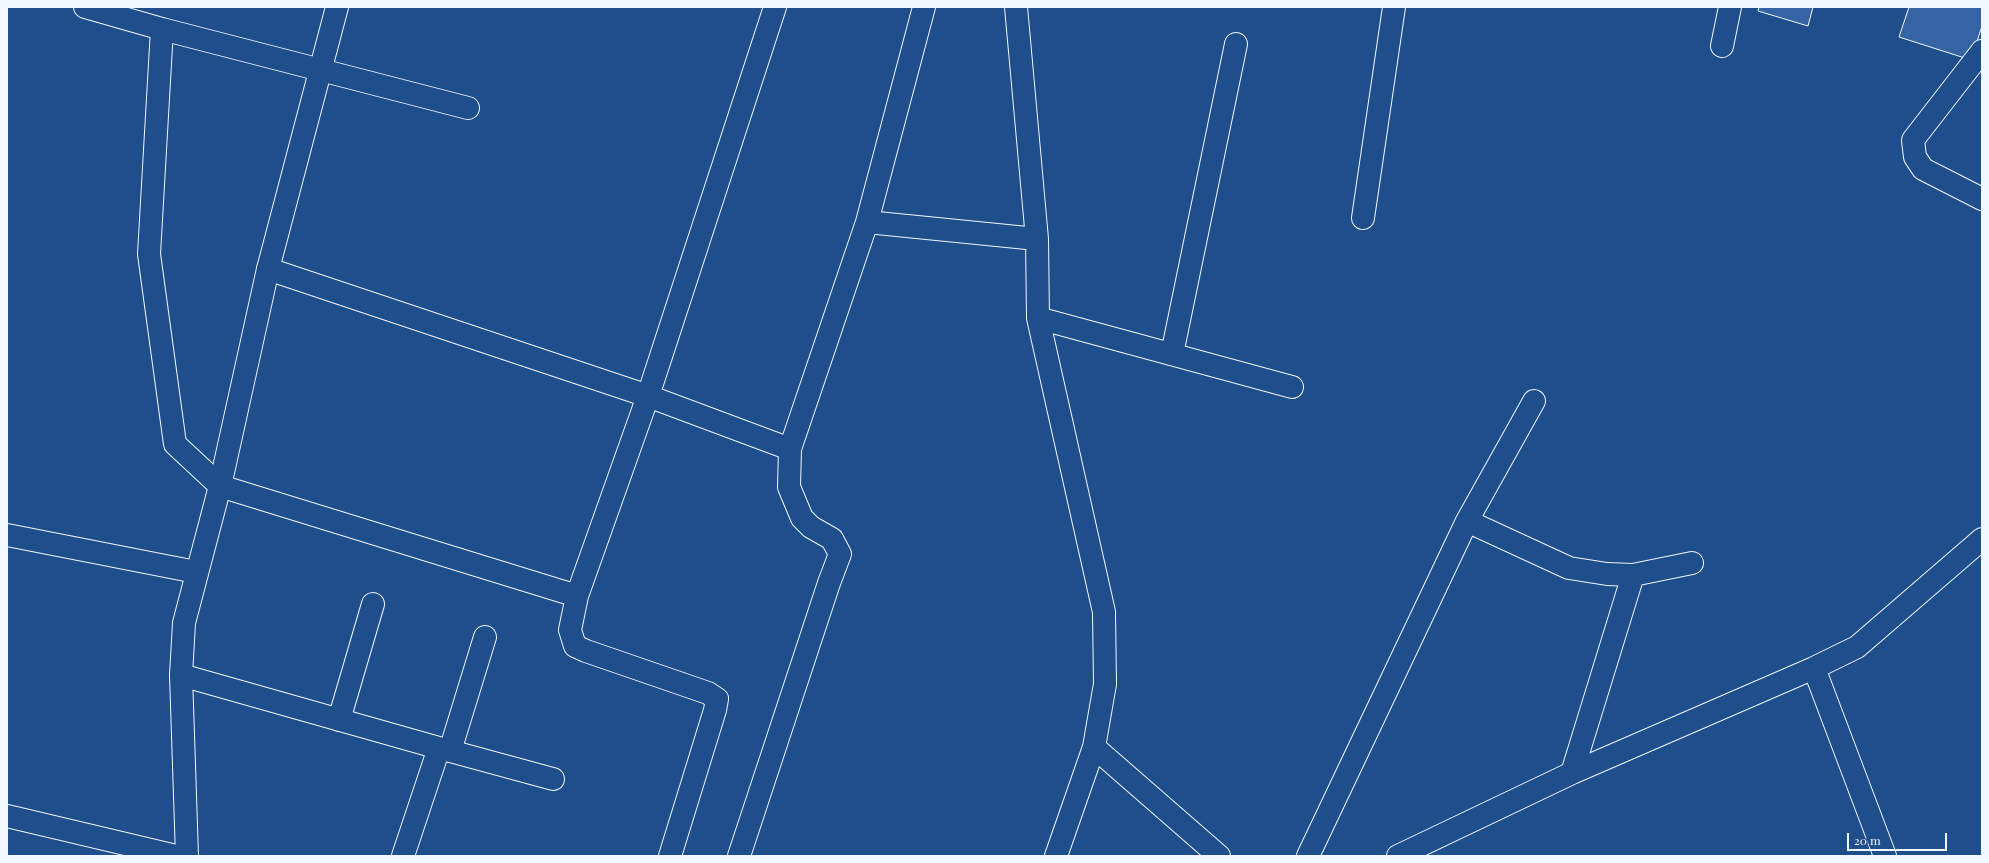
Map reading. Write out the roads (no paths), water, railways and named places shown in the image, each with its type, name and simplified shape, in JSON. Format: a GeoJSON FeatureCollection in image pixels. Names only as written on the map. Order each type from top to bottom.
{"type":"FeatureCollection","features":[{"type":"Feature","properties":{"kind":"street"},"geometry":{"type":"LineString","coordinates":[[86,7],[137,14],[162,29],[468,108]]}},
{"type":"Feature","properties":{"kind":"street"},"geometry":{"type":"LineString","coordinates":[[187,856],[181,675],[184,623],[196,572],[220,486],[268,269],[337,7]]}},
{"type":"Feature","properties":{"kind":"street"},"geometry":{"type":"LineString","coordinates":[[670,856],[715,710],[717,699],[708,694],[598,657],[575,646],[570,630],[578,596],[648,396],[775,7]]}},
{"type":"Feature","properties":{"kind":"street"},"geometry":{"type":"LineString","coordinates":[[739,856],[829,583],[840,554],[832,539],[811,527],[802,518],[789,487],[790,449],[867,222],[924,7]]}},
{"type":"Feature","properties":{"kind":"street"},"geometry":{"type":"LineString","coordinates":[[1016,7],[1037,239],[1038,318],[1104,612],[1105,684],[1094,747],[1056,856]]}},
{"type":"Feature","properties":{"kind":"street"},"geometry":{"type":"LineString","coordinates":[[1363,218],[1394,7]]}},
{"type":"Feature","properties":{"kind":"street"},"geometry":{"type":"LineString","coordinates":[[1722,46],[1730,7]]}},
{"type":"Feature","properties":{"kind":"street"},"geometry":{"type":"LineString","coordinates":[[162,29],[149,254],[175,444],[220,486],[578,596]]}},
{"type":"Feature","properties":{"kind":"street"},"geometry":{"type":"LineString","coordinates":[[1172,354],[1236,44]]}},
{"type":"Feature","properties":{"kind":"street"},"geometry":{"type":"LineString","coordinates":[[1982,51],[1913,140],[1915,157],[1923,169],[1982,199]]}},
{"type":"Feature","properties":{"kind":"street"},"geometry":{"type":"LineString","coordinates":[[867,222],[1037,239]]}},
{"type":"Feature","properties":{"kind":"street"},"geometry":{"type":"LineString","coordinates":[[268,269],[648,396],[790,449]]}},
{"type":"Feature","properties":{"kind":"street"},"geometry":{"type":"LineString","coordinates":[[1038,318],[1292,387]]}},
{"type":"Feature","properties":{"kind":"street"},"geometry":{"type":"LineString","coordinates":[[1308,856],[1467,521],[1534,402]]}},
{"type":"Feature","properties":{"kind":"street"},"geometry":{"type":"LineString","coordinates":[[1467,521],[1569,568],[1607,574],[1633,575],[1692,563]]}},
{"type":"Feature","properties":{"kind":"street"},"geometry":{"type":"LineString","coordinates":[[7,535],[196,572]]}},
{"type":"Feature","properties":{"kind":"street"},"geometry":{"type":"LineString","coordinates":[[1398,856],[1572,773],[1814,668],[1857,647],[1982,539]]}},
{"type":"Feature","properties":{"kind":"street"},"geometry":{"type":"LineString","coordinates":[[1572,773],[1633,575]]}},
{"type":"Feature","properties":{"kind":"street"},"geometry":{"type":"LineString","coordinates":[[339,720],[373,604]]}},
{"type":"Feature","properties":{"kind":"street"},"geometry":{"type":"LineString","coordinates":[[402,856],[444,749],[485,637]]}},
{"type":"Feature","properties":{"kind":"street"},"geometry":{"type":"LineString","coordinates":[[1814,668],[1885,856]]}},
{"type":"Feature","properties":{"kind":"street"},"geometry":{"type":"LineString","coordinates":[[181,675],[553,779]]}},
{"type":"Feature","properties":{"kind":"street"},"geometry":{"type":"LineString","coordinates":[[1094,747],[1219,856]]}},
{"type":"Feature","properties":{"kind":"street"},"geometry":{"type":"LineString","coordinates":[[7,816],[176,856]]}}]}
